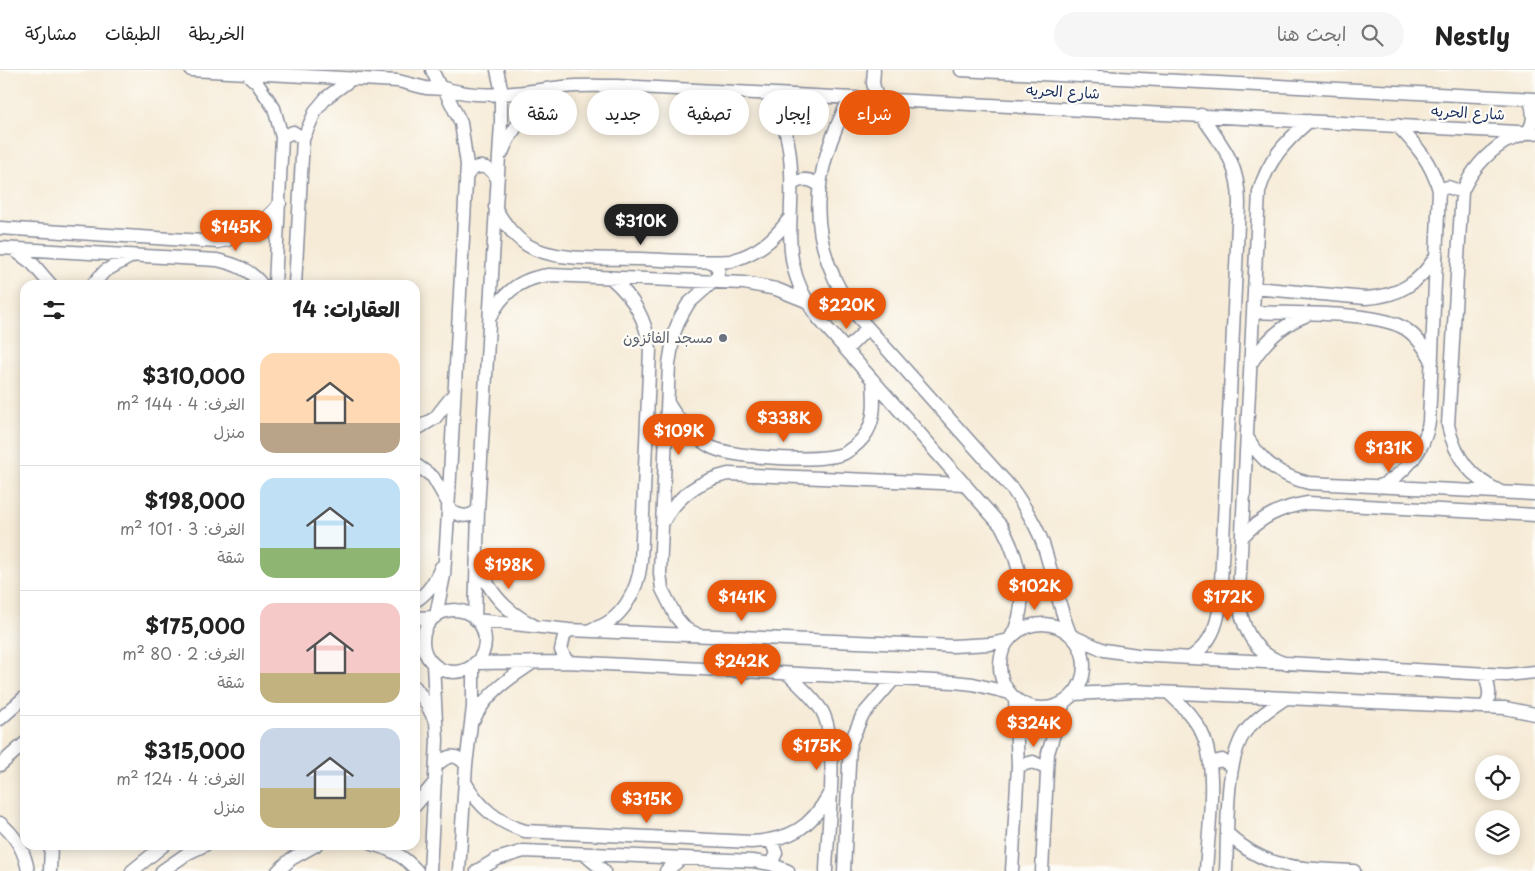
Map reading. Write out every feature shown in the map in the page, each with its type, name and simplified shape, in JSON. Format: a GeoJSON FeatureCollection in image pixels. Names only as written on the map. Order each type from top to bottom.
{"type":"FeatureCollection","features":[{"type":"Feature","properties":{"kind":"street","name":"شارع الحريه"},"geometry":{"type":"LineString","coordinates":[[191,70],[353,78],[380,75],[470,95],[500,96],[564,87],[617,86],[759,93]]}},
{"type":"Feature","properties":{"kind":"street"},"geometry":{"type":"LineString","coordinates":[[430,871],[436,766],[436,725],[431,662],[423,642],[426,628],[436,617],[446,553],[466,178],[464,137],[461,123],[432,70]]}},
{"type":"Feature","properties":{"kind":"street"},"geometry":{"type":"LineString","coordinates":[[420,659],[452,672],[466,670],[474,665],[480,657],[485,642],[481,626],[476,620],[477,556],[498,165],[500,96],[497,70]]}},
{"type":"Feature","properties":{"kind":"street"},"geometry":{"type":"LineString","coordinates":[[874,70],[875,90]]}},
{"type":"Feature","properties":{"kind":"street","name":"شارع الحريه"},"geometry":{"type":"LineString","coordinates":[[961,70],[1532,99]]}},
{"type":"Feature","properties":{"kind":"street"},"geometry":{"type":"LineString","coordinates":[[246,73],[257,83],[270,101],[279,122],[282,137],[275,280]]}},
{"type":"Feature","properties":{"kind":"street"},"geometry":{"type":"LineString","coordinates":[[295,280],[303,139],[316,110],[333,92],[353,78]]}},
{"type":"Feature","properties":{"kind":"street"},"geometry":{"type":"LineString","coordinates":[[498,165],[505,145],[529,111],[564,87]]}},
{"type":"Feature","properties":{"kind":"street"},"geometry":{"type":"LineString","coordinates":[[1502,492],[1484,484],[1470,473],[1458,458],[1448,425],[1462,192],[1467,180],[1484,160],[1504,143],[1531,133],[1534,120],[1532,99]]}},
{"type":"Feature","properties":{"kind":"street","name":"شارع الحريه"},"geometry":{"type":"LineString","coordinates":[[910,101],[1531,133]]}},
{"type":"Feature","properties":{"kind":"street"},"geometry":{"type":"LineString","coordinates":[[1190,658],[1208,642],[1215,631],[1220,604],[1239,191],[1231,158],[1202,115]]}},
{"type":"Feature","properties":{"kind":"street"},"geometry":{"type":"LineString","coordinates":[[839,120],[829,140],[820,186],[820,236],[826,262],[837,287],[868,328],[1013,490],[1035,524],[1064,620],[1080,650],[1084,665],[1079,686],[1068,698],[1051,736],[1047,769],[1042,871]]}},
{"type":"Feature","properties":{"kind":"street"},"geometry":{"type":"LineString","coordinates":[[1284,663],[1270,658],[1258,648],[1242,621],[1239,606],[1242,537],[1259,192],[1271,160],[1281,146],[1309,121]]}},
{"type":"Feature","properties":{"kind":"street"},"geometry":{"type":"LineString","coordinates":[[1379,486],[1398,475],[1415,458],[1422,445],[1429,422],[1439,190],[1434,172],[1425,155],[1397,125]]}},
{"type":"Feature","properties":{"kind":"street"},"geometry":{"type":"LineString","coordinates":[[282,137],[293,132],[303,139]]}},
{"type":"Feature","properties":{"kind":"street"},"geometry":{"type":"LineString","coordinates":[[787,135],[791,185],[792,262],[806,301],[846,350],[966,484],[1002,527],[1011,543],[1021,582],[1020,613],[1017,628],[1004,648],[1000,667],[1005,685],[1012,695],[1018,766],[1012,871]]}},
{"type":"Feature","properties":{"kind":"street"},"geometry":{"type":"LineString","coordinates":[[466,178],[472,169],[482,166],[491,170],[497,179]]}},
{"type":"Feature","properties":{"kind":"street"},"geometry":{"type":"LineString","coordinates":[[791,185],[796,181],[809,180],[820,186]]}},
{"type":"Feature","properties":{"kind":"street"},"geometry":{"type":"LineString","coordinates":[[1239,191],[1247,187],[1259,192]]}},
{"type":"Feature","properties":{"kind":"street"},"geometry":{"type":"LineString","coordinates":[[1439,190],[1448,187],[1462,192]]}},
{"type":"Feature","properties":{"kind":"street"},"geometry":{"type":"LineString","coordinates":[[0,228],[218,242],[246,234],[265,220],[280,203]]}},
{"type":"Feature","properties":{"kind":"street"},"geometry":{"type":"LineString","coordinates":[[495,206],[502,221],[513,235],[527,245],[543,252],[590,257],[713,262],[731,261],[749,256],[765,247],[790,219]]}},
{"type":"Feature","properties":{"kind":"street"},"geometry":{"type":"LineString","coordinates":[[217,260],[222,251],[218,242]]}},
{"type":"Feature","properties":{"kind":"street"},"geometry":{"type":"LineString","coordinates":[[6,248],[217,260],[232,263],[246,270],[257,280]]}},
{"type":"Feature","properties":{"kind":"street"},"geometry":{"type":"LineString","coordinates":[[6,248],[33,264],[47,280]]}},
{"type":"Feature","properties":{"kind":"street"},"geometry":{"type":"LineString","coordinates":[[1254,288],[1366,298],[1384,297],[1400,292],[1415,282],[1428,270],[1437,254]]}},
{"type":"Feature","properties":{"kind":"street"},"geometry":{"type":"LineString","coordinates":[[97,280],[105,271],[132,255]]}},
{"type":"Feature","properties":{"kind":"street"},"geometry":{"type":"LineString","coordinates":[[589,277],[585,269],[590,257]]}},
{"type":"Feature","properties":{"kind":"street"},"geometry":{"type":"LineString","coordinates":[[698,634],[686,629],[676,617],[665,596],[660,573],[661,525],[670,348],[680,318],[688,304],[713,282],[719,272],[713,262]]}},
{"type":"Feature","properties":{"kind":"street"},"geometry":{"type":"LineString","coordinates":[[489,321],[496,306],[518,284],[533,277],[549,275],[759,285],[806,301]]}},
{"type":"Feature","properties":{"kind":"street"},"geometry":{"type":"LineString","coordinates":[[587,630],[603,626],[616,616],[626,603],[640,573],[650,349],[648,335],[638,309],[622,287],[611,278]]}},
{"type":"Feature","properties":{"kind":"street"},"geometry":{"type":"LineString","coordinates":[[1253,312],[1376,318],[1390,322],[1415,337],[1432,361]]}},
{"type":"Feature","properties":{"kind":"street"},"geometry":{"type":"LineString","coordinates":[[1250,364],[1264,345],[1281,329],[1308,315]]}},
{"type":"Feature","properties":{"kind":"street"},"geometry":{"type":"LineString","coordinates":[[846,350],[868,328]]}},
{"type":"Feature","properties":{"kind":"street"},"geometry":{"type":"LineString","coordinates":[[650,349],[660,343],[670,348]]}},
{"type":"Feature","properties":{"kind":"street"},"geometry":{"type":"LineString","coordinates":[[668,403],[676,417],[699,440],[728,453],[813,458],[844,453],[857,445],[867,433],[873,418],[873,380]]}},
{"type":"Feature","properties":{"kind":"street"},"geometry":{"type":"LineString","coordinates":[[420,427],[436,418],[454,392]]}},
{"type":"Feature","properties":{"kind":"street"},"geometry":{"type":"LineString","coordinates":[[1429,422],[1438,430],[1448,425]]}},
{"type":"Feature","properties":{"kind":"street"},"geometry":{"type":"LineString","coordinates":[[1247,437],[1266,463],[1278,472],[1293,479],[1309,483],[1535,494]]}},
{"type":"Feature","properties":{"kind":"street"},"geometry":{"type":"LineString","coordinates":[[728,453],[723,464],[728,474]]}},
{"type":"Feature","properties":{"kind":"street"},"geometry":{"type":"LineString","coordinates":[[420,468],[432,476],[442,489],[452,512],[469,516],[478,510]]}},
{"type":"Feature","properties":{"kind":"street"},"geometry":{"type":"LineString","coordinates":[[661,525],[670,509],[688,491],[711,478],[728,474],[966,484]]}},
{"type":"Feature","properties":{"kind":"street"},"geometry":{"type":"LineString","coordinates":[[1308,503],[1304,494],[1309,483]]}},
{"type":"Feature","properties":{"kind":"street"},"geometry":{"type":"LineString","coordinates":[[1242,537],[1265,517],[1278,510],[1308,503],[1535,515]]}},
{"type":"Feature","properties":{"kind":"street"},"geometry":{"type":"LineString","coordinates":[[420,598],[437,577],[446,553]]}},
{"type":"Feature","properties":{"kind":"street"},"geometry":{"type":"LineString","coordinates":[[477,556],[483,574],[498,599],[520,618],[537,627]]}},
{"type":"Feature","properties":{"kind":"street"},"geometry":{"type":"LineString","coordinates":[[640,573],[650,578],[660,573]]}},
{"type":"Feature","properties":{"kind":"street"},"geometry":{"type":"LineString","coordinates":[[1021,582],[1041,584],[1052,576]]}},
{"type":"Feature","properties":{"kind":"street"},"geometry":{"type":"LineString","coordinates":[[1220,604],[1229,608],[1239,606]]}},
{"type":"Feature","properties":{"kind":"street"},"geometry":{"type":"LineString","coordinates":[[420,618],[436,617],[456,611],[476,620],[569,630],[953,646],[990,644],[1009,640],[1024,629],[1040,624],[1051,625],[1104,650],[1190,658],[1485,674],[1506,675],[1535,672]]}},
{"type":"Feature","properties":{"kind":"street"},"geometry":{"type":"LineString","coordinates":[[568,662],[561,650],[561,642],[569,630]]}},
{"type":"Feature","properties":{"kind":"street"},"geometry":{"type":"LineString","coordinates":[[471,726],[478,710],[489,695],[502,683],[534,662]]}},
{"type":"Feature","properties":{"kind":"street"},"geometry":{"type":"LineString","coordinates":[[474,665],[568,662],[973,684],[1012,695],[1030,706],[1039,708],[1047,708],[1068,698],[1114,691],[1484,707],[1521,710],[1535,714]]}},
{"type":"Feature","properties":{"kind":"street"},"geometry":{"type":"LineString","coordinates":[[460,871],[474,665]]}},
{"type":"Feature","properties":{"kind":"street"},"geometry":{"type":"LineString","coordinates":[[788,674],[814,699],[822,712],[832,743],[826,871]]}},
{"type":"Feature","properties":{"kind":"street"},"geometry":{"type":"LineString","coordinates":[[1484,707],[1488,703],[1489,694],[1485,674]]}},
{"type":"Feature","properties":{"kind":"street"},"geometry":{"type":"LineString","coordinates":[[844,871],[850,744],[862,716],[893,680]]}},
{"type":"Feature","properties":{"kind":"street"},"geometry":{"type":"LineString","coordinates":[[1169,693],[1193,718],[1202,732],[1210,763],[1206,871]]}},
{"type":"Feature","properties":{"kind":"street"},"geometry":{"type":"LineString","coordinates":[[420,694],[436,725]]}},
{"type":"Feature","properties":{"kind":"street"},"geometry":{"type":"LineString","coordinates":[[1226,871],[1232,766],[1236,749],[1244,733],[1256,720],[1286,698]]}},
{"type":"Feature","properties":{"kind":"street"},"geometry":{"type":"LineString","coordinates":[[0,719],[20,701]]}},
{"type":"Feature","properties":{"kind":"street"},"geometry":{"type":"LineString","coordinates":[[832,743],[836,738],[842,736],[847,738],[850,744]]}},
{"type":"Feature","properties":{"kind":"street"},"geometry":{"type":"LineString","coordinates":[[0,765],[20,747]]}},
{"type":"Feature","properties":{"kind":"street"},"geometry":{"type":"LineString","coordinates":[[436,766],[444,758],[452,756],[460,758],[466,765]]}},
{"type":"Feature","properties":{"kind":"street"},"geometry":{"type":"LineString","coordinates":[[1210,763],[1222,760],[1232,766]]}},
{"type":"Feature","properties":{"kind":"street"},"geometry":{"type":"LineString","coordinates":[[1018,766],[1033,762],[1047,769]]}},
{"type":"Feature","properties":{"kind":"street"},"geometry":{"type":"LineString","coordinates":[[420,800],[435,782]]}},
{"type":"Feature","properties":{"kind":"street"},"geometry":{"type":"LineString","coordinates":[[465,782],[484,809],[498,819],[525,831],[751,842],[771,841],[800,830],[817,814],[829,794]]}},
{"type":"Feature","properties":{"kind":"street"},"geometry":{"type":"LineString","coordinates":[[0,823],[13,835],[20,847]]}},
{"type":"Feature","properties":{"kind":"street"},"geometry":{"type":"LineString","coordinates":[[524,851],[518,842],[520,835],[525,831]]}},
{"type":"Feature","properties":{"kind":"street"},"geometry":{"type":"LineString","coordinates":[[1228,834],[1249,853],[1272,868],[1354,871]]}},
{"type":"Feature","properties":{"kind":"street"},"geometry":{"type":"LineString","coordinates":[[771,841],[776,852],[771,864]]}},
{"type":"Feature","properties":{"kind":"street"},"geometry":{"type":"LineString","coordinates":[[21,850],[28,871]]}},
{"type":"Feature","properties":{"kind":"street"},"geometry":{"type":"LineString","coordinates":[[51,850],[50,865],[58,871]]}},
{"type":"Feature","properties":{"kind":"street"},"geometry":{"type":"LineString","coordinates":[[132,871],[158,850]]}},
{"type":"Feature","properties":{"kind":"street"},"geometry":{"type":"LineString","coordinates":[[162,871],[194,850]]}},
{"type":"Feature","properties":{"kind":"street"},"geometry":{"type":"LineString","coordinates":[[278,871],[291,859],[307,850]]}},
{"type":"Feature","properties":{"kind":"street"},"geometry":{"type":"LineString","coordinates":[[389,850],[410,862],[417,871]]}},
{"type":"Feature","properties":{"kind":"street"},"geometry":{"type":"LineString","coordinates":[[477,871],[497,859],[524,851],[771,864],[788,871]]}},
{"type":"Feature","properties":{"kind":"street"},"geometry":{"type":"LineString","coordinates":[[584,854],[604,871]]}},
{"type":"Feature","properties":{"kind":"street"},"geometry":{"type":"LineString","coordinates":[[666,871],[682,858]]}},
{"type":"Feature","properties":{"kind":"place","name":"مسجد الفائزون"},"geometry":{"type":"Point","coordinates":[723,338]}}]}
